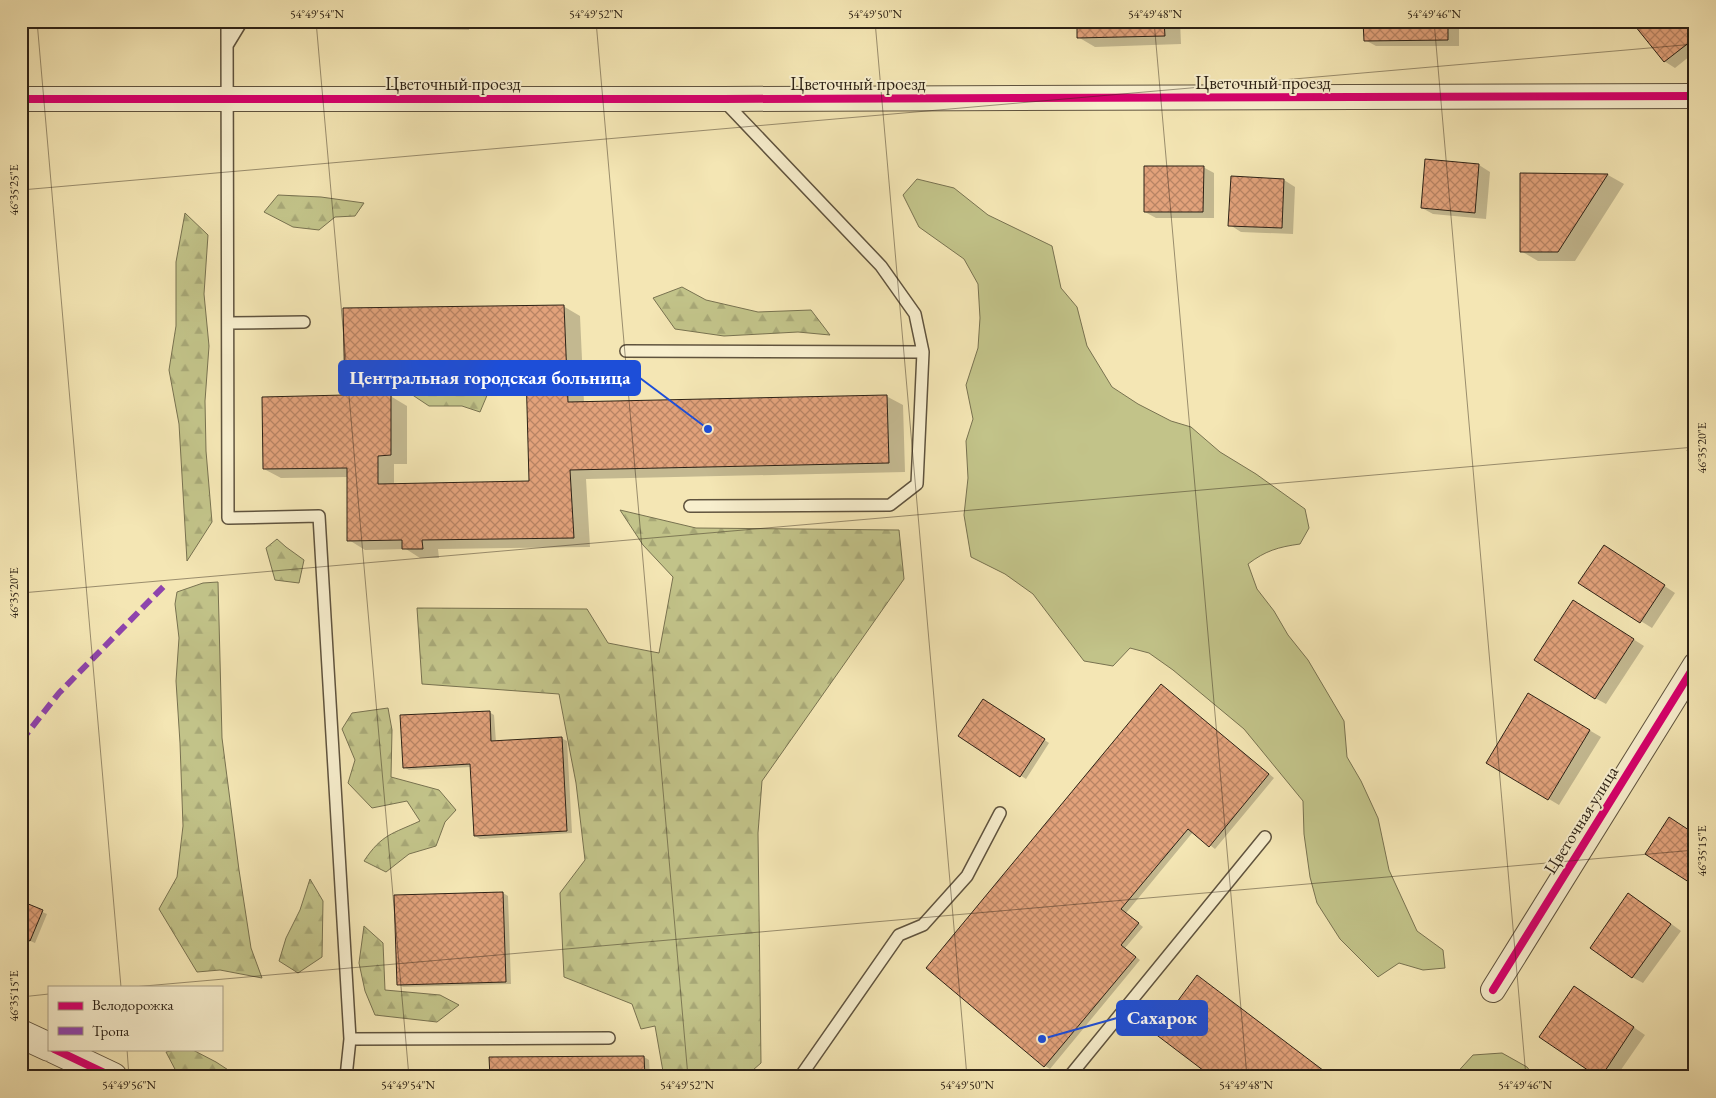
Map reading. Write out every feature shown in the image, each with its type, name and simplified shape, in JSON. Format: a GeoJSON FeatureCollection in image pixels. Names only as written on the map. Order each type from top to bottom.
{"type":"FeatureCollection","features":[{"type":"Feature","properties":{"kind":"street","name":"Цветочный проезд"},"geometry":{"type":"LineString","coordinates":[[21,99],[723,100],[1695,96]]}},
{"type":"Feature","properties":{"kind":"street","name":"Цветочная улица"},"geometry":{"type":"LineString","coordinates":[[1493,990],[1695,665]]}},
{"type":"Feature","properties":{"kind":"street"},"geometry":{"type":"LineString","coordinates":[[21,1034],[48,1047]]}},
{"type":"Feature","properties":{"kind":"street"},"geometry":{"type":"LineString","coordinates":[[56,1050],[113,1077]]}},
{"type":"Feature","properties":{"kind":"lane"},"geometry":{"type":"LineString","coordinates":[[227,21],[228,518],[319,516],[350,1038],[346,1077]]}},
{"type":"Feature","properties":{"kind":"lane"},"geometry":{"type":"LineString","coordinates":[[228,44],[242,21]]}},
{"type":"Feature","properties":{"kind":"lane"},"geometry":{"type":"LineString","coordinates":[[690,506],[890,504],[917,484],[923,352],[915,314],[880,266],[723,100]]}},
{"type":"Feature","properties":{"kind":"lane"},"geometry":{"type":"LineString","coordinates":[[228,323],[304,322]]}},
{"type":"Feature","properties":{"kind":"lane"},"geometry":{"type":"LineString","coordinates":[[626,351],[923,352]]}},
{"type":"Feature","properties":{"kind":"lane"},"geometry":{"type":"LineString","coordinates":[[800,1077],[899,935],[923,925],[967,876],[1000,813]]}},
{"type":"Feature","properties":{"kind":"lane"},"geometry":{"type":"LineString","coordinates":[[1069,1077],[1265,837]]}},
{"type":"Feature","properties":{"kind":"lane"},"geometry":{"type":"LineString","coordinates":[[350,1038],[609,1038]]}},
{"type":"Feature","properties":{"kind":"green space"},"geometry":{"type":"Polygon","coordinates":[[[917,179],[954,188],[988,215],[1052,246],[1061,288],[1077,307],[1087,346],[1112,387],[1138,404],[1171,421],[1191,427],[1220,452],[1256,474],[1305,509],[1309,528],[1300,544],[1272,550],[1248,564],[1257,589],[1274,611],[1288,635],[1308,660],[1344,721],[1347,757],[1361,781],[1378,818],[1389,870],[1417,931],[1443,950],[1445,968],[1423,970],[1399,963],[1378,977],[1340,939],[1317,903],[1310,877],[1304,834],[1303,801],[1244,729],[1173,670],[1149,653],[1130,648],[1113,666],[1084,661],[1033,594],[1005,574],[971,557],[964,515],[968,478],[966,441],[973,419],[966,385],[978,348],[980,318],[978,284],[964,259],[919,227],[903,195],[917,179]]]}},
{"type":"Feature","properties":{"kind":"green space"},"geometry":{"type":"Polygon","coordinates":[[[278,195],[321,197],[364,203],[355,216],[335,217],[319,230],[293,227],[264,212],[278,195]]]}},
{"type":"Feature","properties":{"kind":"green space"},"geometry":{"type":"Polygon","coordinates":[[[185,213],[208,235],[204,294],[209,346],[205,401],[206,451],[212,522],[187,561],[179,424],[169,370],[176,326],[176,262],[185,213]]]}},
{"type":"Feature","properties":{"kind":"green space"},"geometry":{"type":"Polygon","coordinates":[[[682,287],[706,300],[758,312],[811,310],[830,335],[798,332],[724,336],[675,329],[653,298],[682,287]]]}},
{"type":"Feature","properties":{"kind":"green space"},"geometry":{"type":"Polygon","coordinates":[[[482,380],[491,386],[480,412],[462,406],[429,406],[411,394],[425,383],[482,380]]]}},
{"type":"Feature","properties":{"kind":"green space"},"geometry":{"type":"Polygon","coordinates":[[[620,510],[696,528],[899,530],[904,579],[762,781],[758,833],[761,1063],[745,1077],[664,1077],[655,1026],[641,1029],[632,1004],[564,977],[560,893],[585,860],[576,783],[559,694],[422,684],[417,608],[587,609],[608,643],[659,653],[673,577],[643,545],[620,510]]]}},
{"type":"Feature","properties":{"kind":"green space"},"geometry":{"type":"Polygon","coordinates":[[[277,539],[304,560],[299,583],[275,580],[266,548],[277,539]]]}},
{"type":"Feature","properties":{"kind":"green space"},"geometry":{"type":"Polygon","coordinates":[[[218,582],[222,738],[251,948],[262,978],[220,970],[197,972],[159,909],[177,877],[183,826],[176,681],[179,638],[175,604],[177,592],[203,583],[218,582]]]}},
{"type":"Feature","properties":{"kind":"green space"},"geometry":{"type":"Polygon","coordinates":[[[388,708],[392,730],[391,777],[439,790],[456,810],[445,822],[436,846],[409,854],[386,872],[364,861],[382,840],[420,821],[407,801],[372,808],[348,783],[355,760],[342,729],[352,713],[388,708]]]}},
{"type":"Feature","properties":{"kind":"green space"},"geometry":{"type":"Polygon","coordinates":[[[310,879],[323,901],[322,957],[298,973],[279,961],[286,938],[300,910],[310,879]]]}},
{"type":"Feature","properties":{"kind":"green space"},"geometry":{"type":"Polygon","coordinates":[[[364,926],[383,943],[385,990],[440,995],[459,1005],[437,1022],[375,1015],[365,991],[359,963],[364,926]]]}},
{"type":"Feature","properties":{"kind":"green space"},"geometry":{"type":"Polygon","coordinates":[[[193,1050],[239,1077],[192,1077],[177,1073],[166,1052],[193,1050]]]}},
{"type":"Feature","properties":{"kind":"green space"},"geometry":{"type":"Polygon","coordinates":[[[1502,1053],[1527,1067],[1535,1077],[1453,1077],[1473,1055],[1502,1053]]]}},
{"type":"Feature","properties":{"kind":"building"},"geometry":{"type":"Polygon","coordinates":[[[305,21],[465,21],[464,28],[304,26],[305,21]]]}},
{"type":"Feature","properties":{"kind":"building"},"geometry":{"type":"Polygon","coordinates":[[[1077,21],[1164,21],[1165,36],[1077,38],[1077,21]]]}},
{"type":"Feature","properties":{"kind":"building"},"geometry":{"type":"Polygon","coordinates":[[[1363,21],[1448,21],[1448,40],[1364,41],[1363,21]]]}},
{"type":"Feature","properties":{"kind":"building"},"geometry":{"type":"Polygon","coordinates":[[[1631,21],[1687,21],[1695,31],[1695,38],[1664,62],[1631,21]]]}},
{"type":"Feature","properties":{"kind":"building"},"geometry":{"type":"Polygon","coordinates":[[[1425,159],[1479,164],[1475,213],[1421,208],[1425,159]]]}},
{"type":"Feature","properties":{"kind":"building"},"geometry":{"type":"Polygon","coordinates":[[[1144,166],[1204,166],[1203,212],[1144,212],[1144,166]]]}},
{"type":"Feature","properties":{"kind":"building"},"geometry":{"type":"Polygon","coordinates":[[[1520,173],[1608,174],[1558,252],[1520,252],[1520,173]]]}},
{"type":"Feature","properties":{"kind":"building"},"geometry":{"type":"Polygon","coordinates":[[[1231,176],[1284,179],[1282,228],[1228,226],[1231,176]]]}},
{"type":"Feature","properties":{"kind":"building"},"geometry":{"type":"Polygon","coordinates":[[[564,305],[568,402],[887,395],[889,463],[570,470],[574,538],[422,540],[423,549],[402,549],[402,540],[347,541],[347,468],[263,469],[262,397],[345,395],[343,308],[564,305]],[[526,371],[376,374],[376,395],[391,395],[391,455],[378,456],[378,484],[529,481],[526,371]]]}},
{"type":"Feature","properties":{"kind":"building"},"geometry":{"type":"Polygon","coordinates":[[[1695,439],[1695,456],[1687,451],[1695,439]]]}},
{"type":"Feature","properties":{"kind":"building"},"geometry":{"type":"Polygon","coordinates":[[[1604,545],[1665,585],[1640,623],[1578,583],[1604,545]]]}},
{"type":"Feature","properties":{"kind":"building"},"geometry":{"type":"Polygon","coordinates":[[[1573,600],[1634,639],[1595,699],[1534,660],[1573,600]]]}},
{"type":"Feature","properties":{"kind":"building"},"geometry":{"type":"Polygon","coordinates":[[[1161,684],[1269,774],[1209,847],[1188,829],[1121,909],[1139,923],[1121,945],[1136,957],[1044,1067],[926,968],[1161,684]]]}},
{"type":"Feature","properties":{"kind":"building"},"geometry":{"type":"Polygon","coordinates":[[[1528,693],[1590,730],[1548,800],[1486,763],[1528,693]]]}},
{"type":"Feature","properties":{"kind":"building"},"geometry":{"type":"Polygon","coordinates":[[[983,699],[1045,739],[1020,777],[958,736],[983,699]]]}},
{"type":"Feature","properties":{"kind":"building"},"geometry":{"type":"Polygon","coordinates":[[[490,711],[491,741],[562,737],[567,831],[474,836],[470,764],[403,768],[400,715],[490,711]]]}},
{"type":"Feature","properties":{"kind":"building"},"geometry":{"type":"Polygon","coordinates":[[[1669,817],[1695,834],[1695,886],[1645,854],[1669,817]]]}},
{"type":"Feature","properties":{"kind":"building"},"geometry":{"type":"Polygon","coordinates":[[[503,892],[506,982],[397,985],[394,895],[503,892]]]}},
{"type":"Feature","properties":{"kind":"building"},"geometry":{"type":"Polygon","coordinates":[[[1628,893],[1671,924],[1632,978],[1590,948],[1628,893]]]}},
{"type":"Feature","properties":{"kind":"building"},"geometry":{"type":"Polygon","coordinates":[[[21,901],[43,910],[30,941],[21,937],[21,901]]]}},
{"type":"Feature","properties":{"kind":"building"},"geometry":{"type":"Polygon","coordinates":[[[1197,975],[1332,1077],[1212,1077],[1154,1033],[1197,975]]]}},
{"type":"Feature","properties":{"kind":"building"},"geometry":{"type":"Polygon","coordinates":[[[1574,986],[1634,1027],[1601,1077],[1598,1077],[1539,1037],[1574,986]]]}},
{"type":"Feature","properties":{"kind":"building"},"geometry":{"type":"Polygon","coordinates":[[[644,1056],[645,1077],[490,1077],[489,1057],[644,1056]]]}},
{"type":"Feature","properties":{"kind":"building"},"geometry":{"type":"Polygon","coordinates":[[[1151,1072],[1158,1077],[1147,1077],[1151,1072]]]}},
{"type":"Feature","properties":{"kind":"marked path"},"geometry":{"type":"LineString","coordinates":[[21,741],[59,693],[164,586]]}},
{"type":"Feature","properties":{"kind":"cycle path"},"geometry":{"type":"LineString","coordinates":[[21,99],[1695,96]]}},
{"type":"Feature","properties":{"kind":"cycle path"},"geometry":{"type":"LineString","coordinates":[[1493,990],[1695,665]]}},
{"type":"Feature","properties":{"kind":"cycle path"},"geometry":{"type":"LineString","coordinates":[[56,1050],[113,1077]]}},
{"type":"Feature","properties":{"kind":"place","name":"Центральная городская больница"},"geometry":{"type":"Point","coordinates":[708,429]}},
{"type":"Feature","properties":{"kind":"place","name":"Сахарок"},"geometry":{"type":"Point","coordinates":[1042,1039]}}]}
